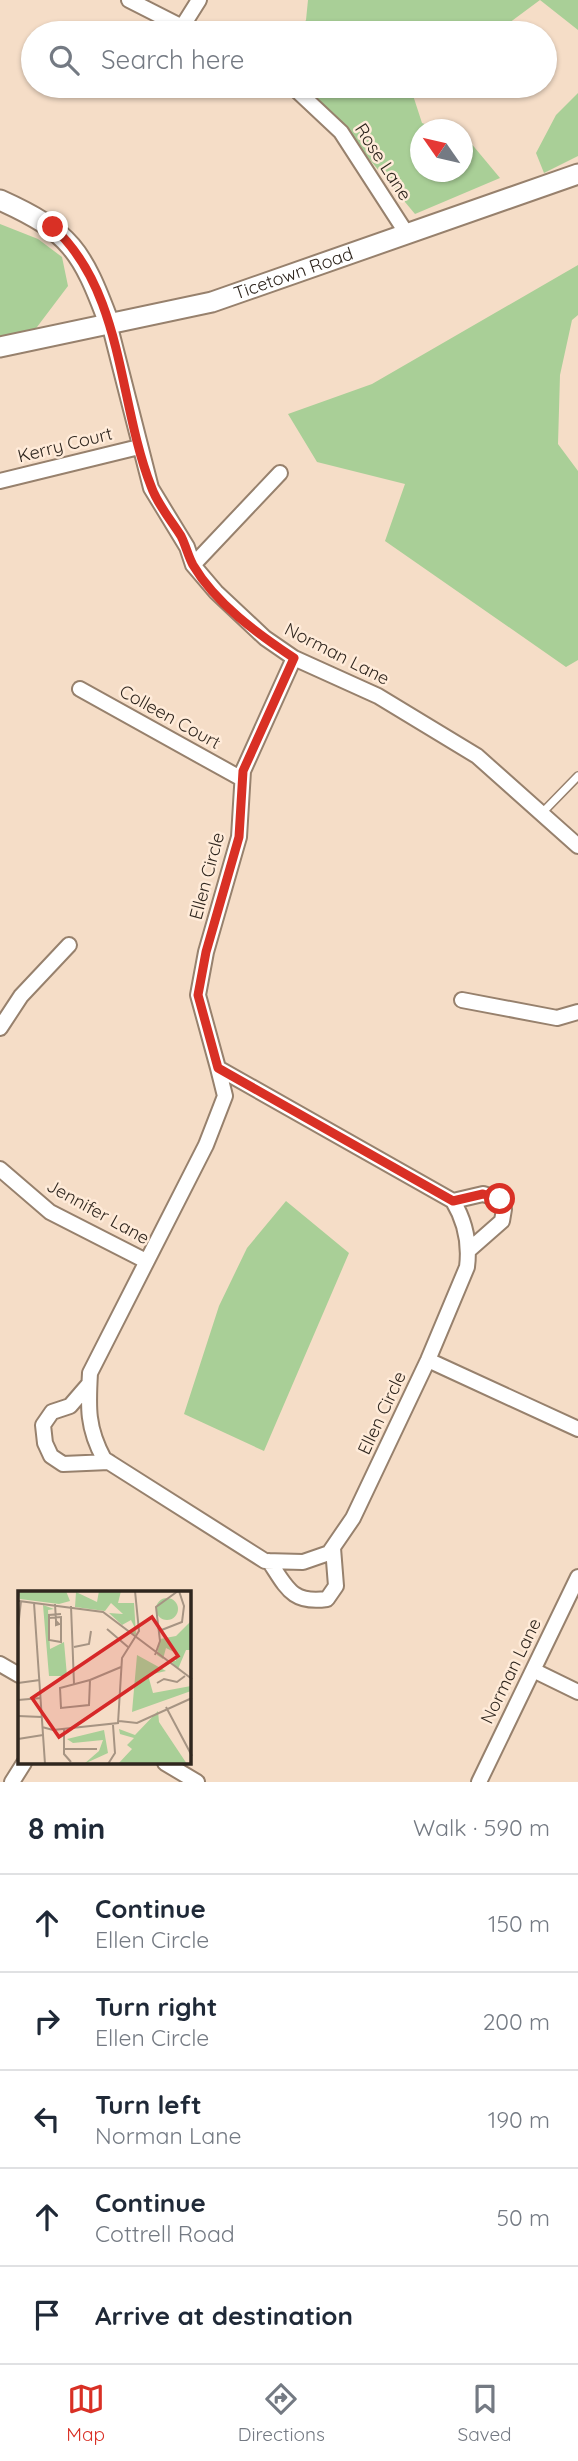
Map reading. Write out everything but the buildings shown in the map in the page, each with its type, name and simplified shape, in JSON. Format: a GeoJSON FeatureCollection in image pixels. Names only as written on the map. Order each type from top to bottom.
{"type":"FeatureCollection","features":[{"type":"Feature","properties":{"kind":"street"},"geometry":{"type":"LineString","coordinates":[[129,0],[170,21]]}},
{"type":"Feature","properties":{"kind":"street"},"geometry":{"type":"LineString","coordinates":[[191,21],[199,0]]}},
{"type":"Feature","properties":{"kind":"street","name":"Rose Lane"},"geometry":{"type":"LineString","coordinates":[[305,98],[341,132],[407,234]]}},
{"type":"Feature","properties":{"kind":"street","name":"Ticetown Road"},"geometry":{"type":"LineString","coordinates":[[0,347],[212,302],[578,174]]}},
{"type":"Feature","properties":{"kind":"street"},"geometry":{"type":"LineString","coordinates":[[0,200],[35,216],[65,238],[89,271],[108,323]]}},
{"type":"Feature","properties":{"kind":"street","name":"Norman Lane"},"geometry":{"type":"LineString","coordinates":[[108,323],[151,488],[187,547],[193,565],[237,614],[294,658],[378,696],[477,756],[578,846]]}},
{"type":"Feature","properties":{"kind":"street","name":"Kerry Court"},"geometry":{"type":"LineString","coordinates":[[0,481],[139,447]]}},
{"type":"Feature","properties":{"kind":"street"},"geometry":{"type":"LineString","coordinates":[[193,565],[280,473]]}},
{"type":"Feature","properties":{"kind":"street","name":"Ellen Circle"},"geometry":{"type":"LineString","coordinates":[[294,658],[243,771],[239,837],[212,929],[198,995],[225,1097],[206,1145],[89,1373],[91,1436],[109,1462],[269,1561],[296,1597],[307,1602],[327,1599],[336,1586],[333,1548],[354,1518],[428,1360],[467,1267],[469,1250],[461,1215],[453,1201]]}},
{"type":"Feature","properties":{"kind":"street","name":"Colleen Court"},"geometry":{"type":"LineString","coordinates":[[80,689],[242,779]]}},
{"type":"Feature","properties":{"kind":"street"},"geometry":{"type":"LineString","coordinates":[[0,1028],[21,996],[69,945]]}},
{"type":"Feature","properties":{"kind":"street"},"geometry":{"type":"LineString","coordinates":[[462,1000],[557,1018],[578,1012]]}},
{"type":"Feature","properties":{"kind":"street"},"geometry":{"type":"LineString","coordinates":[[218,1068],[453,1201],[483,1194],[500,1199],[504,1209],[502,1221],[469,1250]]}},
{"type":"Feature","properties":{"kind":"street","name":"Jennifer Lane"},"geometry":{"type":"LineString","coordinates":[[0,1169],[50,1212],[146,1261]]}},
{"type":"Feature","properties":{"kind":"street"},"geometry":{"type":"LineString","coordinates":[[428,1360],[578,1429]]}},
{"type":"Feature","properties":{"kind":"street","name":"Ellen Circle"},"geometry":{"type":"LineString","coordinates":[[89,1384],[70,1406],[52,1412],[43,1425],[45,1443],[51,1456],[63,1464],[109,1462]]}},
{"type":"Feature","properties":{"kind":"street"},"geometry":{"type":"LineString","coordinates":[[269,1561],[303,1562],[329,1553],[333,1548]]}},
{"type":"Feature","properties":{"kind":"street","name":"Norman Lane"},"geometry":{"type":"LineString","coordinates":[[479,1782],[578,1577]]}},
{"type":"Feature","properties":{"kind":"street"},"geometry":{"type":"LineString","coordinates":[[0,1664],[18,1674]]}},
{"type":"Feature","properties":{"kind":"street"},"geometry":{"type":"LineString","coordinates":[[533,1670],[578,1692]]}},
{"type":"Feature","properties":{"kind":"street"},"geometry":{"type":"LineString","coordinates":[[12,1782],[22,1764]]}},
{"type":"Feature","properties":{"kind":"street"},"geometry":{"type":"LineString","coordinates":[[167,1764],[197,1782]]}},
{"type":"Feature","properties":{"kind":"lane"},"geometry":{"type":"LineString","coordinates":[[540,814],[578,776]]}},
{"type":"Feature","properties":{"kind":"green space"},"geometry":{"type":"Polygon","coordinates":[[[308,0],[540,0],[512,21],[306,20],[308,0]]]}},
{"type":"Feature","properties":{"kind":"green space"},"geometry":{"type":"Polygon","coordinates":[[[540,0],[578,0],[578,30],[540,0]]]}},
{"type":"Feature","properties":{"kind":"green space"},"geometry":{"type":"Polygon","coordinates":[[[578,93],[578,156],[544,173],[536,153],[556,115],[578,93]]]}},
{"type":"Feature","properties":{"kind":"green space"},"geometry":{"type":"Polygon","coordinates":[[[313,98],[414,98],[421,119],[410,119],[410,182],[473,182],[473,146],[500,178],[415,214],[340,124],[313,98]]]}},
{"type":"Feature","properties":{"kind":"green space"},"geometry":{"type":"Polygon","coordinates":[[[0,224],[38,239],[62,257],[68,286],[34,331],[0,339],[0,224]]]}},
{"type":"Feature","properties":{"kind":"green space"},"geometry":{"type":"Polygon","coordinates":[[[578,265],[578,315],[572,320],[560,375],[558,444],[578,471],[578,660],[566,667],[385,541],[405,484],[317,462],[288,414],[372,384],[578,265]]]}},
{"type":"Feature","properties":{"kind":"green space"},"geometry":{"type":"Polygon","coordinates":[[[286,1201],[349,1253],[264,1451],[184,1414],[219,1306],[247,1248],[286,1201]]]}},
{"type":"Feature","properties":{"kind":"route"},"geometry":{"type":"LineString","coordinates":[[53,227],[65,238],[89,271],[108,323],[151,488],[187,547],[193,565],[237,614],[294,658],[243,771],[239,837],[221,894],[198,995],[218,1068],[453,1201],[483,1194],[500,1199]]}}]}
